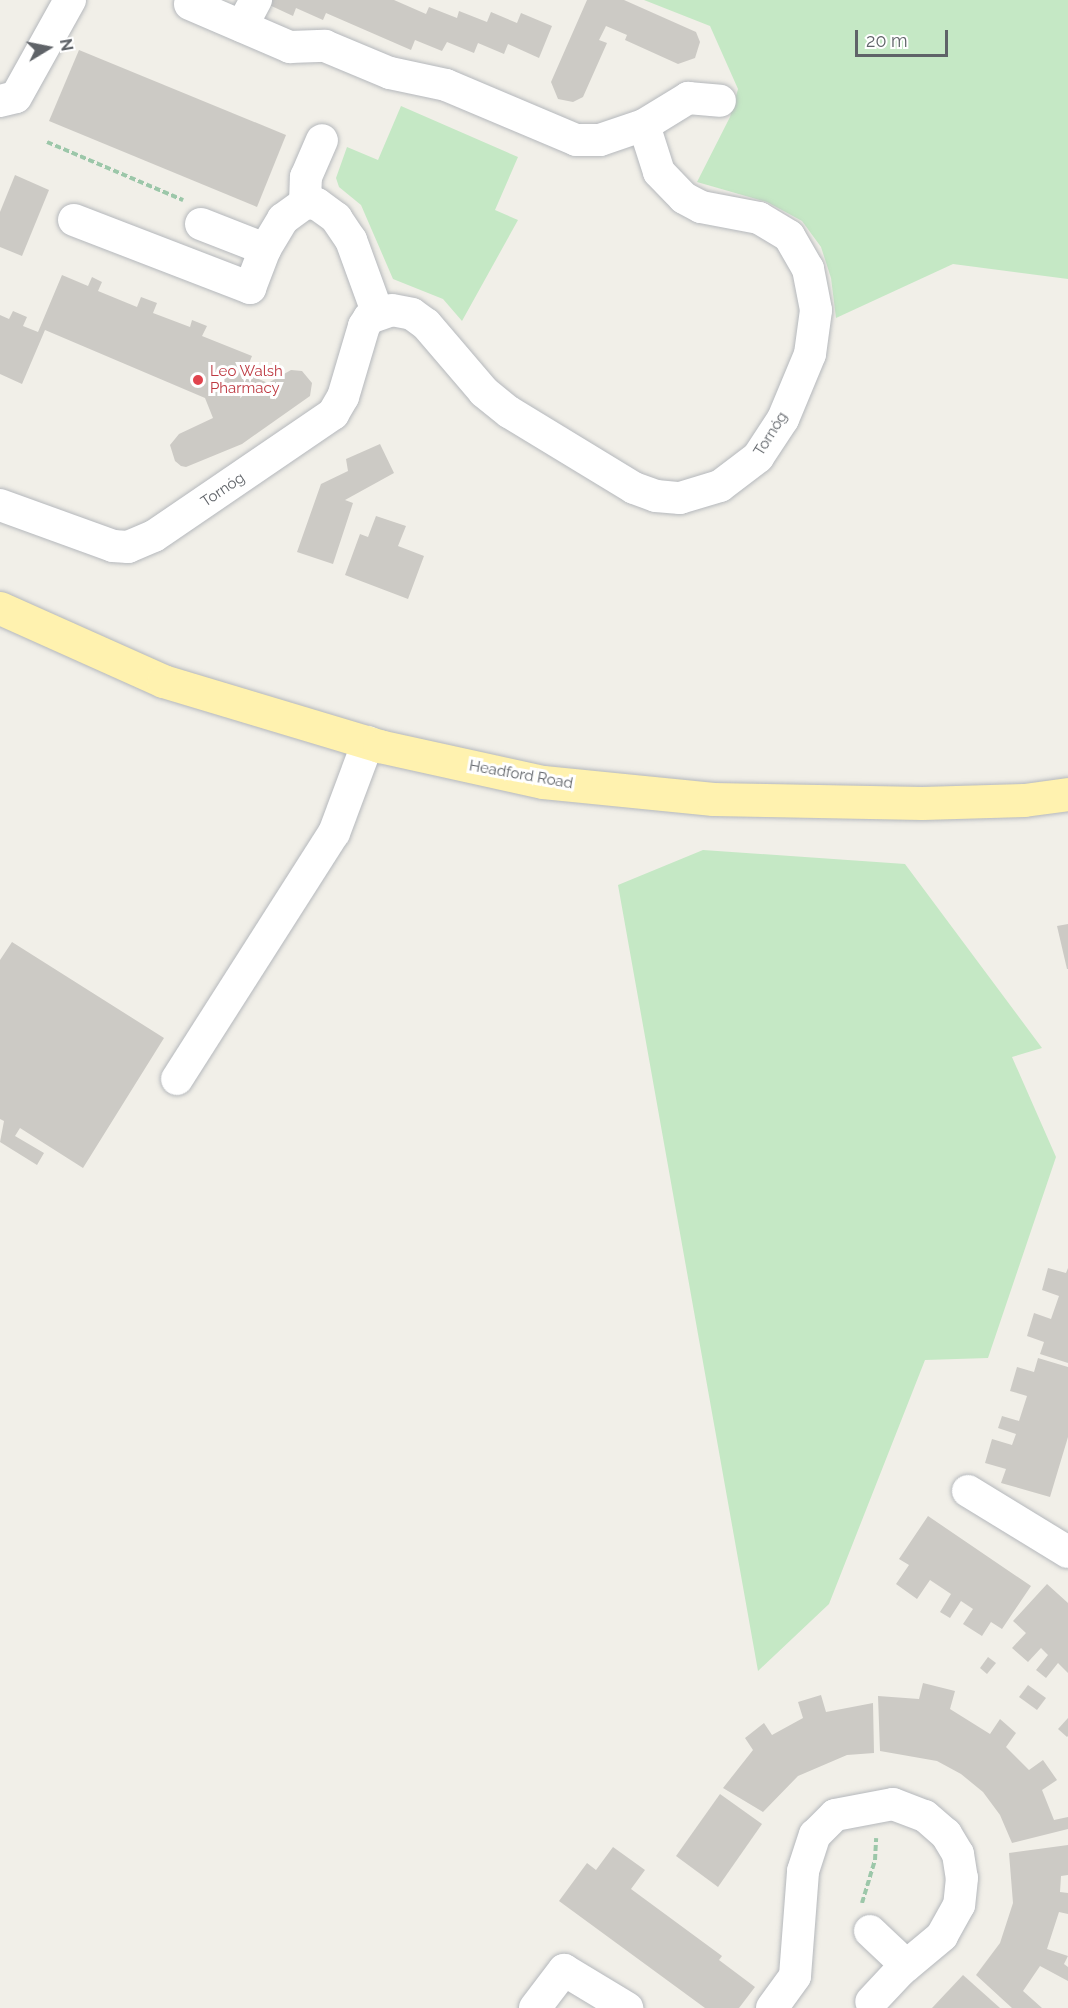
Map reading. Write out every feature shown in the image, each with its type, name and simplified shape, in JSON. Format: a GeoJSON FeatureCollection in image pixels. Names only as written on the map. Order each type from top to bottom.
{"type":"FeatureCollection","features":[{"type":"Feature","properties":{"kind":"main road","name":"Headford Road"},"geometry":{"type":"LineString","coordinates":[[0,608],[163,681],[368,742],[543,782],[713,799],[922,803],[1024,800],[1068,794]]}},
{"type":"Feature","properties":{"kind":"street"},"geometry":{"type":"LineString","coordinates":[[0,101],[16,97],[70,0]]}},
{"type":"Feature","properties":{"kind":"street"},"geometry":{"type":"LineString","coordinates":[[190,4],[249,13],[290,47],[325,46],[390,74],[446,85],[576,140],[600,140],[644,125],[688,98],[720,100]]}},
{"type":"Feature","properties":{"kind":"street","name":"Tornóg"},"geometry":{"type":"LineString","coordinates":[[0,504],[113,546],[128,548],[154,536],[333,414],[343,397],[364,326],[378,314],[402,311],[426,324],[484,392],[509,412],[634,488],[656,496],[680,498],[708,492],[734,478],[758,457],[783,419],[805,369],[815,331],[813,288],[801,251],[774,224],[701,207],[669,185],[659,172],[644,125]]}},
{"type":"Feature","properties":{"kind":"street"},"geometry":{"type":"LineString","coordinates":[[305,203],[306,177],[322,140]]}},
{"type":"Feature","properties":{"kind":"street"},"geometry":{"type":"LineString","coordinates":[[305,203],[327,210],[344,229],[378,314]]}},
{"type":"Feature","properties":{"kind":"street"},"geometry":{"type":"LineString","coordinates":[[74,220],[250,288],[265,249],[283,219],[305,203]]}},
{"type":"Feature","properties":{"kind":"street"},"geometry":{"type":"LineString","coordinates":[[201,224],[265,249]]}},
{"type":"Feature","properties":{"kind":"street"},"geometry":{"type":"LineString","coordinates":[[177,1079],[334,832],[368,742]]}},
{"type":"Feature","properties":{"kind":"street"},"geometry":{"type":"LineString","coordinates":[[968,1491],[1068,1552]]}},
{"type":"Feature","properties":{"kind":"street"},"geometry":{"type":"LineString","coordinates":[[772,2008],[795,1976],[803,1870],[815,1835],[835,1815],[871,1806],[893,1804],[925,1816],[946,1833],[958,1854],[962,1878],[959,1905],[942,1936],[906,1965],[872,2002]]}},
{"type":"Feature","properties":{"kind":"street"},"geometry":{"type":"LineString","coordinates":[[870,1931],[906,1965]]}},
{"type":"Feature","properties":{"kind":"street"},"geometry":{"type":"LineString","coordinates":[[535,2008],[564,1970],[627,2008]]}},
{"type":"Feature","properties":{"kind":"path"},"geometry":{"type":"LineString","coordinates":[[47,142],[206,210],[201,224]]}},
{"type":"Feature","properties":{"kind":"path"},"geometry":{"type":"LineString","coordinates":[[870,1931],[861,1913],[862,1892],[877,1841],[869,1822],[871,1806]]}},
{"type":"Feature","properties":{"kind":"green space"},"geometry":{"type":"Polygon","coordinates":[[[644,0],[1068,0],[1068,279],[953,264],[836,318],[831,278],[821,247],[802,221],[767,202],[697,182],[730,117],[738,89],[710,26],[644,0]]]}},
{"type":"Feature","properties":{"kind":"green space"},"geometry":{"type":"Polygon","coordinates":[[[401,106],[518,157],[495,210],[518,220],[462,321],[443,299],[393,279],[361,205],[339,187],[336,178],[347,147],[378,160],[401,106]]]}},
{"type":"Feature","properties":{"kind":"green space"},"geometry":{"type":"Polygon","coordinates":[[[703,850],[905,864],[1042,1048],[1012,1057],[1056,1157],[988,1358],[925,1360],[829,1604],[758,1671],[618,885],[703,850]]]}},
{"type":"Feature","properties":{"kind":"building"},"geometry":{"type":"Polygon","coordinates":[[[267,0],[394,0],[426,14],[429,7],[457,18],[459,11],[487,22],[491,12],[517,23],[521,13],[552,26],[539,58],[508,44],[504,54],[478,43],[474,53],[447,42],[442,51],[415,40],[411,50],[326,13],[323,20],[296,8],[293,16],[265,3],[267,0]]]}},
{"type":"Feature","properties":{"kind":"building"},"geometry":{"type":"Polygon","coordinates":[[[587,0],[624,0],[696,32],[700,42],[695,58],[678,64],[625,40],[627,35],[606,26],[599,40],[607,43],[583,97],[573,102],[558,99],[551,82],[587,0]]]}},
{"type":"Feature","properties":{"kind":"building"},"geometry":{"type":"Polygon","coordinates":[[[79,50],[286,135],[257,207],[49,121],[79,50]]]}},
{"type":"Feature","properties":{"kind":"building"},"geometry":{"type":"Polygon","coordinates":[[[15,175],[49,190],[22,256],[0,247],[0,212],[15,175]]]}},
{"type":"Feature","properties":{"kind":"building"},"geometry":{"type":"Polygon","coordinates":[[[62,275],[88,286],[92,277],[102,282],[98,291],[137,307],[141,297],[157,303],[153,313],[190,327],[192,320],[207,326],[202,336],[252,356],[245,373],[268,383],[291,370],[302,371],[312,383],[310,396],[242,444],[186,467],[181,466],[175,461],[170,445],[179,434],[213,418],[205,398],[45,330],[22,384],[0,374],[0,315],[9,319],[13,311],[27,317],[23,326],[38,332],[62,275]]]}},
{"type":"Feature","properties":{"kind":"building"},"geometry":{"type":"Polygon","coordinates":[[[380,444],[394,473],[345,500],[353,503],[333,564],[297,552],[321,484],[348,471],[346,459],[380,444]]]}},
{"type":"Feature","properties":{"kind":"building"},"geometry":{"type":"Polygon","coordinates":[[[376,516],[406,526],[398,546],[424,556],[408,599],[345,575],[360,534],[368,537],[376,516]]]}},
{"type":"Feature","properties":{"kind":"building"},"geometry":{"type":"Polygon","coordinates":[[[1068,924],[1068,969],[1067,969],[1057,926],[1068,924]]]}},
{"type":"Feature","properties":{"kind":"building"},"geometry":{"type":"Polygon","coordinates":[[[12,942],[164,1038],[83,1168],[20,1128],[15,1136],[44,1153],[37,1165],[0,1142],[4,1121],[0,1119],[0,960],[12,942]]]}},
{"type":"Feature","properties":{"kind":"building"},"geometry":{"type":"Polygon","coordinates":[[[1048,1268],[1066,1273],[1068,1268],[1068,1363],[1040,1354],[1044,1342],[1027,1336],[1034,1313],[1051,1319],[1059,1296],[1042,1290],[1048,1268]]]}},
{"type":"Feature","properties":{"kind":"building"},"geometry":{"type":"Polygon","coordinates":[[[1038,1358],[1068,1367],[1068,1437],[1050,1497],[1001,1483],[1006,1469],[985,1463],[992,1439],[1012,1445],[1016,1434],[998,1428],[1002,1416],[1019,1421],[1027,1396],[1010,1391],[1017,1367],[1034,1372],[1038,1358]]]}},
{"type":"Feature","properties":{"kind":"building"},"geometry":{"type":"Polygon","coordinates":[[[928,1516],[1031,1586],[1002,1629],[991,1622],[982,1636],[963,1624],[973,1609],[961,1601],[950,1618],[940,1612],[951,1594],[930,1580],[917,1599],[896,1584],[909,1565],[899,1559],[928,1516]]]}},
{"type":"Feature","properties":{"kind":"building"},"geometry":{"type":"Polygon","coordinates":[[[1047,1584],[1068,1603],[1068,1673],[1058,1663],[1046,1678],[1036,1670],[1048,1655],[1041,1648],[1028,1662],[1012,1648],[1026,1633],[1013,1621],[1047,1584]]]}},
{"type":"Feature","properties":{"kind":"building"},"geometry":{"type":"Polygon","coordinates":[[[988,1657],[996,1663],[987,1674],[980,1668],[988,1657]]]}},
{"type":"Feature","properties":{"kind":"building"},"geometry":{"type":"Polygon","coordinates":[[[923,1683],[955,1691],[950,1709],[990,1734],[1000,1719],[1016,1733],[1006,1747],[1029,1770],[1043,1760],[1057,1780],[1042,1790],[1054,1820],[1068,1817],[1068,1829],[1012,1843],[1000,1815],[983,1792],[961,1774],[937,1761],[880,1751],[878,1696],[919,1699],[923,1683]]]}},
{"type":"Feature","properties":{"kind":"building"},"geometry":{"type":"Polygon","coordinates":[[[1028,1685],[1046,1698],[1037,1710],[1019,1697],[1028,1685]]]}},
{"type":"Feature","properties":{"kind":"building"},"geometry":{"type":"Polygon","coordinates":[[[821,1695],[826,1712],[873,1703],[874,1753],[847,1755],[798,1776],[763,1812],[723,1788],[753,1750],[745,1738],[764,1723],[772,1735],[803,1718],[798,1702],[821,1695]]]}},
{"type":"Feature","properties":{"kind":"building"},"geometry":{"type":"Polygon","coordinates":[[[1068,1718],[1068,1736],[1067,1737],[1058,1729],[1068,1718]]]}},
{"type":"Feature","properties":{"kind":"building"},"geometry":{"type":"Polygon","coordinates":[[[720,1794],[762,1824],[718,1887],[676,1856],[720,1794]]]}},
{"type":"Feature","properties":{"kind":"building"},"geometry":{"type":"Polygon","coordinates":[[[1068,1845],[1068,1875],[1061,1876],[1060,1892],[1068,1893],[1068,1914],[1059,1912],[1047,1949],[1068,1956],[1064,1964],[1068,1967],[1068,1981],[1040,1966],[1023,1991],[1042,2008],[1012,2008],[976,1975],[1000,1943],[1013,1903],[1009,1853],[1068,1845]]]}},
{"type":"Feature","properties":{"kind":"building"},"geometry":{"type":"Polygon","coordinates":[[[613,1847],[645,1870],[631,1889],[722,1956],[719,1960],[755,1987],[739,2008],[705,2008],[559,1901],[587,1863],[596,1870],[613,1847]]]}},
{"type":"Feature","properties":{"kind":"building"},"geometry":{"type":"Polygon","coordinates":[[[963,1975],[1000,2008],[932,2008],[963,1975]]]}},
{"type":"Feature","properties":{"kind":"place","name":"Leo Walsh Pharmacy"},"geometry":{"type":"Point","coordinates":[198,380]}}]}
